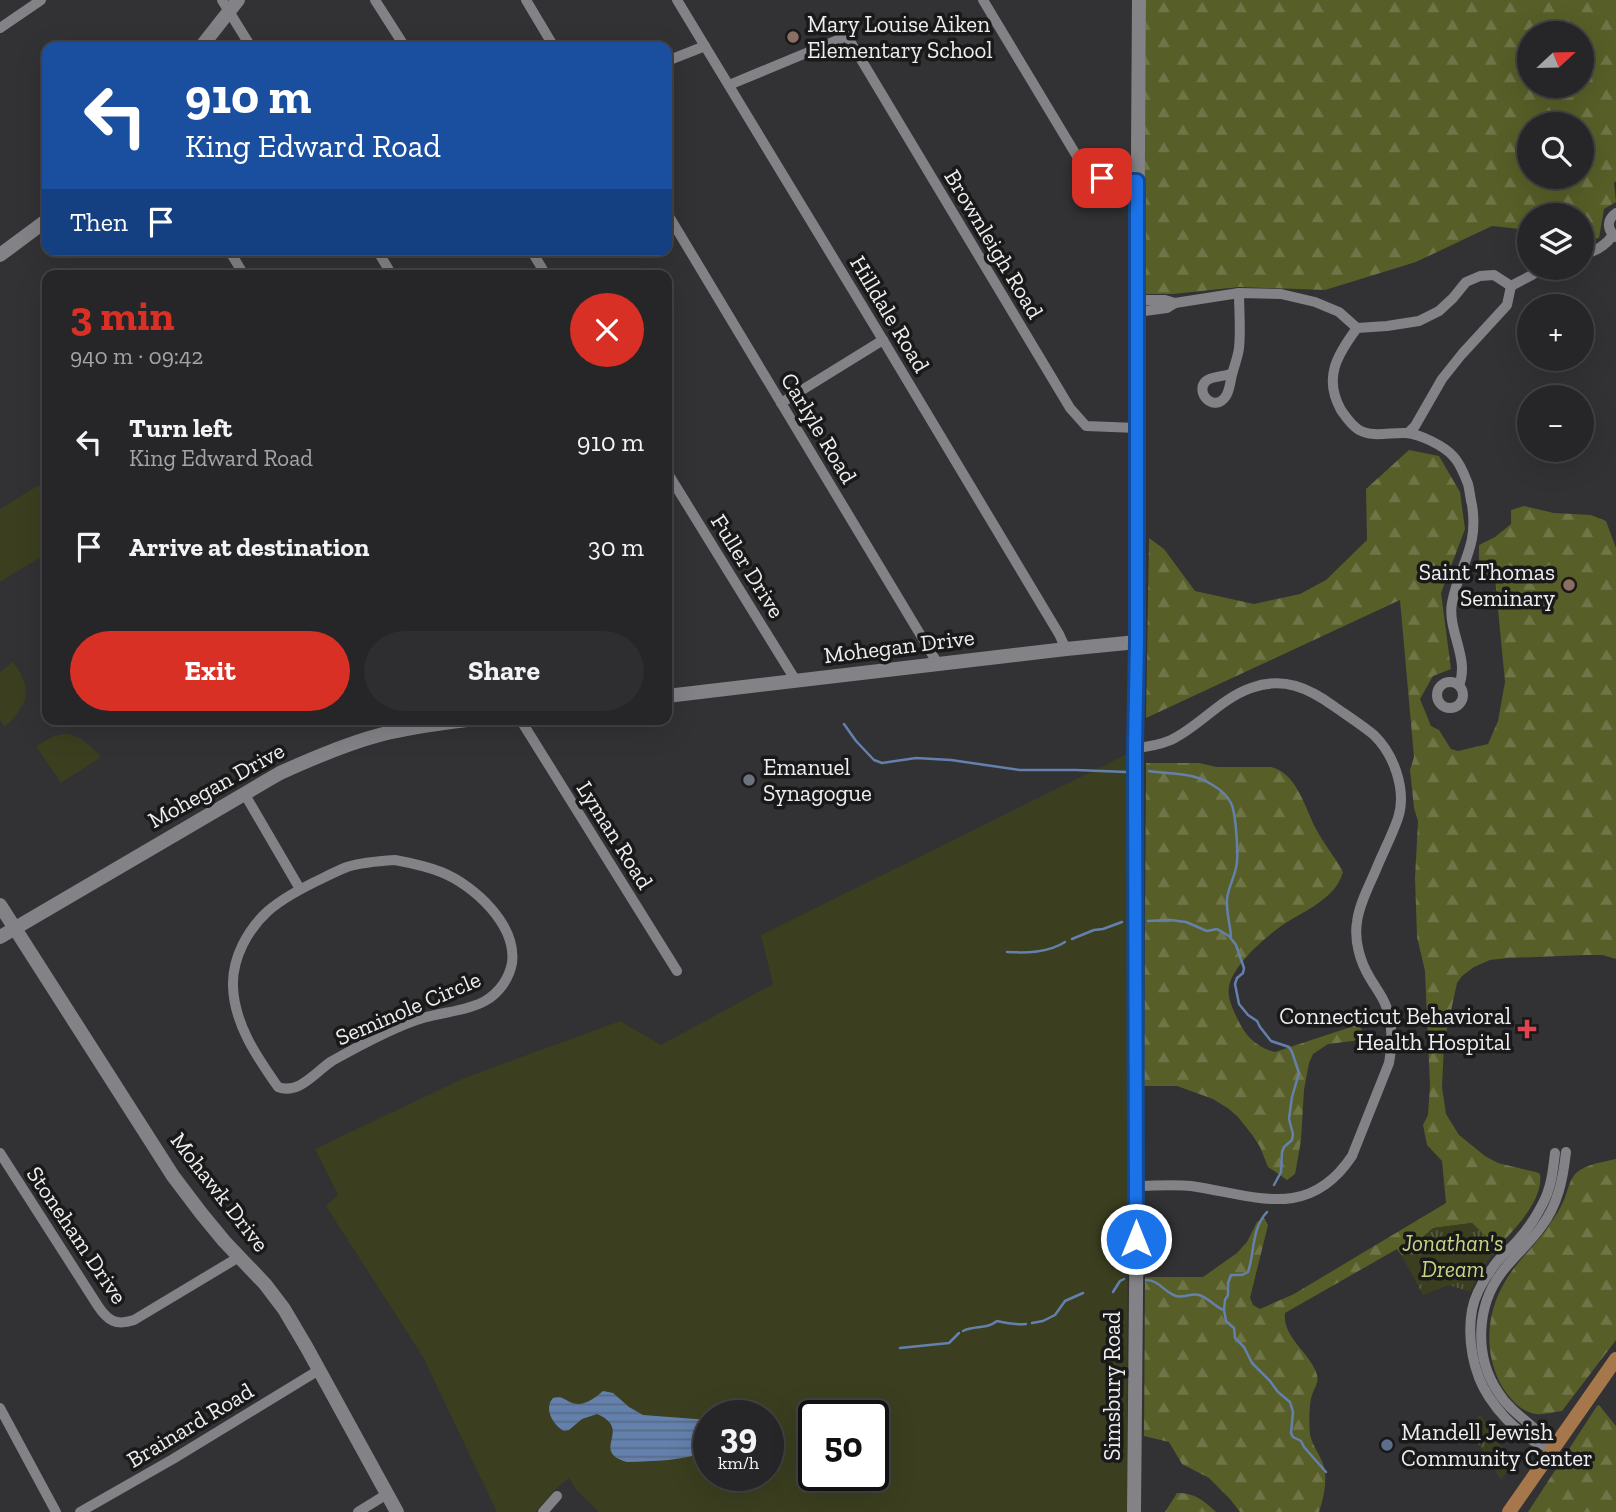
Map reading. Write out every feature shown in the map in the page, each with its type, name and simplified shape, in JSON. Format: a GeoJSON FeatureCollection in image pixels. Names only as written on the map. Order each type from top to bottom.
{"type":"FeatureCollection","features":[{"type":"Feature","properties":{"kind":"main road"},"geometry":{"type":"LineString","coordinates":[[1509,1512],[1616,1359]]}},
{"type":"Feature","properties":{"kind":"street"},"geometry":{"type":"LineString","coordinates":[[0,29],[41,0]]}},
{"type":"Feature","properties":{"kind":"street"},"geometry":{"type":"LineString","coordinates":[[375,0],[402,42]]}},
{"type":"Feature","properties":{"kind":"street"},"geometry":{"type":"LineString","coordinates":[[526,0],[551,42]]}},
{"type":"Feature","properties":{"kind":"street","name":"Hilldale Road"},"geometry":{"type":"LineString","coordinates":[[677,0],[1066,649]]}},
{"type":"Feature","properties":{"kind":"street"},"geometry":{"type":"LineString","coordinates":[[983,0],[1078,159],[1093,174],[1111,181],[1137,181]]}},
{"type":"Feature","properties":{"kind":"street","name":"Simsbury Road"},"geometry":{"type":"LineString","coordinates":[[1134,1512],[1137,1]]}},
{"type":"Feature","properties":{"kind":"street"},"geometry":{"type":"LineString","coordinates":[[204,42],[230,4],[249,42]]}},
{"type":"Feature","properties":{"kind":"street","name":"Brownleigh Road"},"geometry":{"type":"LineString","coordinates":[[729,85],[847,36],[1070,408],[1086,426],[1137,428]]}},
{"type":"Feature","properties":{"kind":"street"},"geometry":{"type":"LineString","coordinates":[[672,59],[705,46]]}},
{"type":"Feature","properties":{"kind":"street"},"geometry":{"type":"LineString","coordinates":[[1594,249],[1615,236],[1610,232],[1609,223],[1616,213]]}},
{"type":"Feature","properties":{"kind":"street","name":"Carlyle Road"},"geometry":{"type":"LineString","coordinates":[[672,221],[938,664]]}},
{"type":"Feature","properties":{"kind":"street"},"geometry":{"type":"LineString","coordinates":[[0,255],[42,224]]}},
{"type":"Feature","properties":{"kind":"street"},"geometry":{"type":"LineString","coordinates":[[1459,685],[1462,671],[1451,618],[1452,601],[1470,551],[1475,523],[1468,486],[1454,457],[1432,442],[1408,433],[1385,435],[1360,430],[1346,419],[1332,385],[1334,368],[1343,346],[1357,328],[1419,321],[1439,311],[1466,282],[1480,276],[1494,275],[1511,286]]}},
{"type":"Feature","properties":{"kind":"street"},"geometry":{"type":"LineString","coordinates":[[1511,286],[1522,280]]}},
{"type":"Feature","properties":{"kind":"street"},"geometry":{"type":"LineString","coordinates":[[1408,433],[1415,426],[1442,379],[1507,305],[1511,286]]}},
{"type":"Feature","properties":{"kind":"street"},"geometry":{"type":"LineString","coordinates":[[1232,373],[1239,349],[1239,293]]}},
{"type":"Feature","properties":{"kind":"street"},"geometry":{"type":"LineString","coordinates":[[1137,306],[1167,308],[1175,303],[1239,293],[1281,294],[1315,302],[1339,312],[1357,328]]}},
{"type":"Feature","properties":{"kind":"street"},"geometry":{"type":"LineString","coordinates":[[781,403],[883,340]]}},
{"type":"Feature","properties":{"kind":"street","name":"Fuller Drive"},"geometry":{"type":"LineString","coordinates":[[672,480],[796,681]]}},
{"type":"Feature","properties":{"kind":"street","name":"Mohegan Drive"},"geometry":{"type":"LineString","coordinates":[[672,695],[1137,642]]}},
{"type":"Feature","properties":{"kind":"street"},"geometry":{"type":"LineString","coordinates":[[1135,748],[1153,747],[1172,740],[1242,691],[1268,684],[1292,685],[1323,698],[1373,734],[1392,762],[1401,796],[1398,818],[1363,899],[1357,922],[1357,944],[1364,967],[1389,1016],[1392,1051],[1385,1075],[1346,1165],[1322,1188],[1293,1198],[1263,1199],[1179,1185],[1136,1186]]}},
{"type":"Feature","properties":{"kind":"street","name":"Mohegan Drive"},"geometry":{"type":"LineString","coordinates":[[0,937],[279,773],[327,751],[378,735],[429,725]]}},
{"type":"Feature","properties":{"kind":"street","name":"Lyman Road"},"geometry":{"type":"LineString","coordinates":[[524,725],[677,971]]}},
{"type":"Feature","properties":{"kind":"street"},"geometry":{"type":"LineString","coordinates":[[244,793],[300,889]]}},
{"type":"Feature","properties":{"kind":"street","name":"Seminole Circle"},"geometry":{"type":"LineString","coordinates":[[395,860],[444,873],[474,892],[490,907],[503,925],[510,942],[512,961],[508,976],[498,992],[483,1002],[421,1019],[377,1038],[331,1062],[303,1084],[285,1090],[278,1087],[246,1037],[236,1010],[233,985],[236,963],[251,931],[268,911],[300,889],[347,867],[369,862],[395,860]]}},
{"type":"Feature","properties":{"kind":"street","name":"Mohawk Drive"},"geometry":{"type":"LineString","coordinates":[[0,905],[173,1176],[201,1213],[284,1309],[397,1512]]}},
{"type":"Feature","properties":{"kind":"street","name":"Stoneham Drive"},"geometry":{"type":"LineString","coordinates":[[0,1153],[103,1315],[112,1322],[134,1320],[239,1256]]}},
{"type":"Feature","properties":{"kind":"street"},"geometry":{"type":"LineString","coordinates":[[1555,1449],[1546,1437],[1512,1410],[1496,1390],[1485,1366],[1481,1327],[1486,1302],[1495,1282],[1549,1214],[1562,1182],[1561,1153]]}},
{"type":"Feature","properties":{"kind":"street","name":"Brainard Road"},"geometry":{"type":"LineString","coordinates":[[79,1512],[173,1459],[319,1370]]}},
{"type":"Feature","properties":{"kind":"street"},"geometry":{"type":"LineString","coordinates":[[0,1408],[56,1512]]}},
{"type":"Feature","properties":{"kind":"street"},"geometry":{"type":"LineString","coordinates":[[358,1512],[387,1494]]}},
{"type":"Feature","properties":{"kind":"street"},"geometry":{"type":"LineString","coordinates":[[543,1512],[557,1496]]}},
{"type":"Feature","properties":{"kind":"green space"},"geometry":{"type":"Polygon","coordinates":[[[1146,0],[1616,0],[1616,202],[1604,209],[1599,238],[1594,239],[1594,203],[1517,203],[1517,229],[1492,226],[1416,262],[1325,290],[1239,287],[1173,294],[1142,294],[1146,0]]]}},
{"type":"Feature","properties":{"kind":"green space"},"geometry":{"type":"Polygon","coordinates":[[[1409,450],[1439,456],[1460,492],[1465,529],[1441,593],[1451,669],[1433,676],[1420,699],[1431,726],[1439,730],[1451,749],[1458,751],[1488,744],[1498,721],[1505,682],[1495,578],[1480,566],[1479,545],[1511,524],[1511,510],[1524,506],[1554,513],[1591,515],[1606,521],[1616,548],[1616,959],[1602,955],[1585,955],[1490,960],[1474,967],[1457,983],[1444,1043],[1442,1087],[1446,1114],[1459,1135],[1485,1156],[1498,1163],[1540,1174],[1537,1194],[1519,1224],[1497,1248],[1472,1223],[1433,1228],[1402,1256],[1397,1249],[1285,1313],[1285,1322],[1292,1338],[1317,1375],[1310,1403],[1310,1434],[1324,1470],[1322,1500],[1319,1512],[1240,1512],[1209,1478],[1182,1464],[1169,1442],[1144,1436],[1145,1277],[1203,1277],[1237,1253],[1247,1242],[1257,1222],[1264,1218],[1268,1225],[1250,1298],[1253,1305],[1260,1309],[1294,1294],[1446,1203],[1442,1161],[1427,1145],[1423,1125],[1428,1115],[1430,1086],[1425,971],[1417,937],[1415,878],[1418,821],[1410,770],[1414,757],[1400,600],[1146,718],[1149,538],[1164,549],[1195,591],[1254,604],[1300,594],[1326,580],[1367,540],[1366,489],[1409,450]]]}},
{"type":"Feature","properties":{"kind":"green space"},"geometry":{"type":"Polygon","coordinates":[[[39,485],[42,490],[42,556],[0,582],[0,509],[39,485]]]}},
{"type":"Feature","properties":{"kind":"green space"},"geometry":{"type":"Polygon","coordinates":[[[13,662],[24,681],[26,696],[19,711],[5,727],[0,720],[0,672],[13,662]]]}},
{"type":"Feature","properties":{"kind":"green space"},"geometry":{"type":"Polygon","coordinates":[[[63,734],[79,738],[101,757],[61,783],[36,746],[63,734]]]}},
{"type":"Feature","properties":{"kind":"green space"},"geometry":{"type":"Polygon","coordinates":[[[1129,753],[1127,1512],[599,1512],[576,1490],[569,1478],[555,1489],[536,1512],[497,1512],[423,1357],[326,1206],[338,1195],[315,1149],[462,1079],[620,1021],[661,1045],[773,984],[761,935],[1129,753]]]}},
{"type":"Feature","properties":{"kind":"green space"},"geometry":{"type":"Polygon","coordinates":[[[1146,763],[1271,767],[1280,771],[1294,784],[1316,829],[1343,872],[1340,881],[1328,895],[1281,926],[1244,959],[1229,987],[1231,1003],[1244,1030],[1252,1040],[1268,1050],[1275,1052],[1354,1026],[1359,1026],[1364,1032],[1363,1037],[1328,1044],[1313,1054],[1304,1090],[1301,1140],[1295,1174],[1287,1180],[1268,1167],[1253,1136],[1229,1109],[1213,1099],[1177,1086],[1144,1086],[1146,763]]]}},
{"type":"Feature","properties":{"kind":"green space"},"geometry":{"type":"Polygon","coordinates":[[[1616,1159],[1616,1340],[1562,1411],[1530,1413],[1510,1398],[1494,1368],[1489,1336],[1494,1306],[1508,1277],[1556,1214],[1576,1173],[1590,1165],[1616,1159]]]}},
{"type":"Feature","properties":{"kind":"green space","name":"Jonathan's Dream"},"geometry":{"type":"Polygon","coordinates":[[[1472,1223],[1497,1248],[1470,1292],[1449,1285],[1423,1295],[1402,1256],[1433,1228],[1472,1223]]]}},
{"type":"Feature","properties":{"kind":"green space"},"geometry":{"type":"Polygon","coordinates":[[[1599,1405],[1616,1426],[1616,1512],[1528,1512],[1597,1406],[1599,1405]]]}},
{"type":"Feature","properties":{"kind":"green space"},"geometry":{"type":"Polygon","coordinates":[[[1480,1414],[1512,1464],[1501,1480],[1469,1429],[1480,1414]]]}},
{"type":"Feature","properties":{"kind":"green space"},"geometry":{"type":"Polygon","coordinates":[[[1177,1493],[1198,1498],[1216,1512],[1165,1512],[1177,1493]]]}},
{"type":"Feature","properties":{"kind":"water"},"geometry":{"type":"Polygon","coordinates":[[[603,1391],[613,1393],[643,1415],[693,1419],[693,1456],[679,1459],[627,1462],[611,1452],[613,1433],[607,1420],[597,1414],[582,1419],[564,1431],[553,1421],[549,1412],[553,1398],[560,1397],[574,1404],[592,1400],[603,1391]]]}},
{"type":"Feature","properties":{"kind":"waterway"},"geometry":{"type":"LineString","coordinates":[[844,724],[874,760],[882,763],[916,758],[1020,770],[1126,772]]}},
{"type":"Feature","properties":{"kind":"waterway"},"geometry":{"type":"LineString","coordinates":[[1149,771],[1199,778],[1212,784],[1231,803],[1237,857],[1227,899],[1231,936]]}},
{"type":"Feature","properties":{"kind":"waterway"},"geometry":{"type":"LineString","coordinates":[[1148,921],[1186,922],[1207,931],[1217,929],[1229,936],[1236,945],[1244,968],[1235,984],[1239,1004],[1257,1021],[1271,1041],[1289,1047],[1292,1052],[1299,1073],[1289,1119],[1293,1134],[1292,1140],[1282,1152],[1281,1172],[1274,1185]]}},
{"type":"Feature","properties":{"kind":"waterway"},"geometry":{"type":"LineString","coordinates":[[1072,939],[1122,922]]}},
{"type":"Feature","properties":{"kind":"waterway"},"geometry":{"type":"LineString","coordinates":[[1007,952],[1044,950],[1065,942]]}},
{"type":"Feature","properties":{"kind":"waterway"},"geometry":{"type":"LineString","coordinates":[[1267,1212],[1258,1226],[1248,1272],[1231,1275],[1225,1300],[1226,1321],[1234,1328],[1235,1338],[1244,1347],[1252,1363],[1290,1402],[1293,1412],[1293,1437],[1301,1441],[1326,1472]]}},
{"type":"Feature","properties":{"kind":"waterway"},"geometry":{"type":"LineString","coordinates":[[1113,1292],[1124,1279]]}},
{"type":"Feature","properties":{"kind":"waterway"},"geometry":{"type":"LineString","coordinates":[[1146,1280],[1176,1296],[1199,1295],[1224,1310]]}},
{"type":"Feature","properties":{"kind":"waterway"},"geometry":{"type":"LineString","coordinates":[[1032,1323],[1055,1315],[1065,1301],[1083,1293]]}},
{"type":"Feature","properties":{"kind":"waterway"},"geometry":{"type":"LineString","coordinates":[[963,1331],[989,1326],[997,1321],[1026,1324]]}},
{"type":"Feature","properties":{"kind":"waterway"},"geometry":{"type":"LineString","coordinates":[[900,1348],[949,1343],[959,1333]]}},
{"type":"Feature","properties":{"kind":"place","name":"Mary Louise Aiken Elementary School"},"geometry":{"type":"Point","coordinates":[793,37]}},
{"type":"Feature","properties":{"kind":"place","name":"Saint Thomas Seminary"},"geometry":{"type":"Point","coordinates":[1569,585]}},
{"type":"Feature","properties":{"kind":"place","name":"Emanuel Synagogue"},"geometry":{"type":"Point","coordinates":[749,780]}},
{"type":"Feature","properties":{"kind":"place","name":"Connecticut Behavioral Health Hospital"},"geometry":{"type":"Point","coordinates":[1527,1029]}},
{"type":"Feature","properties":{"kind":"place","name":"Mandell Jewish Community Center"},"geometry":{"type":"Point","coordinates":[1387,1445]}},
{"type":"Feature","properties":{"kind":"route"},"geometry":{"type":"LineString","coordinates":[[1102,178],[1111,181],[1137,181],[1136,1239]]}}]}
